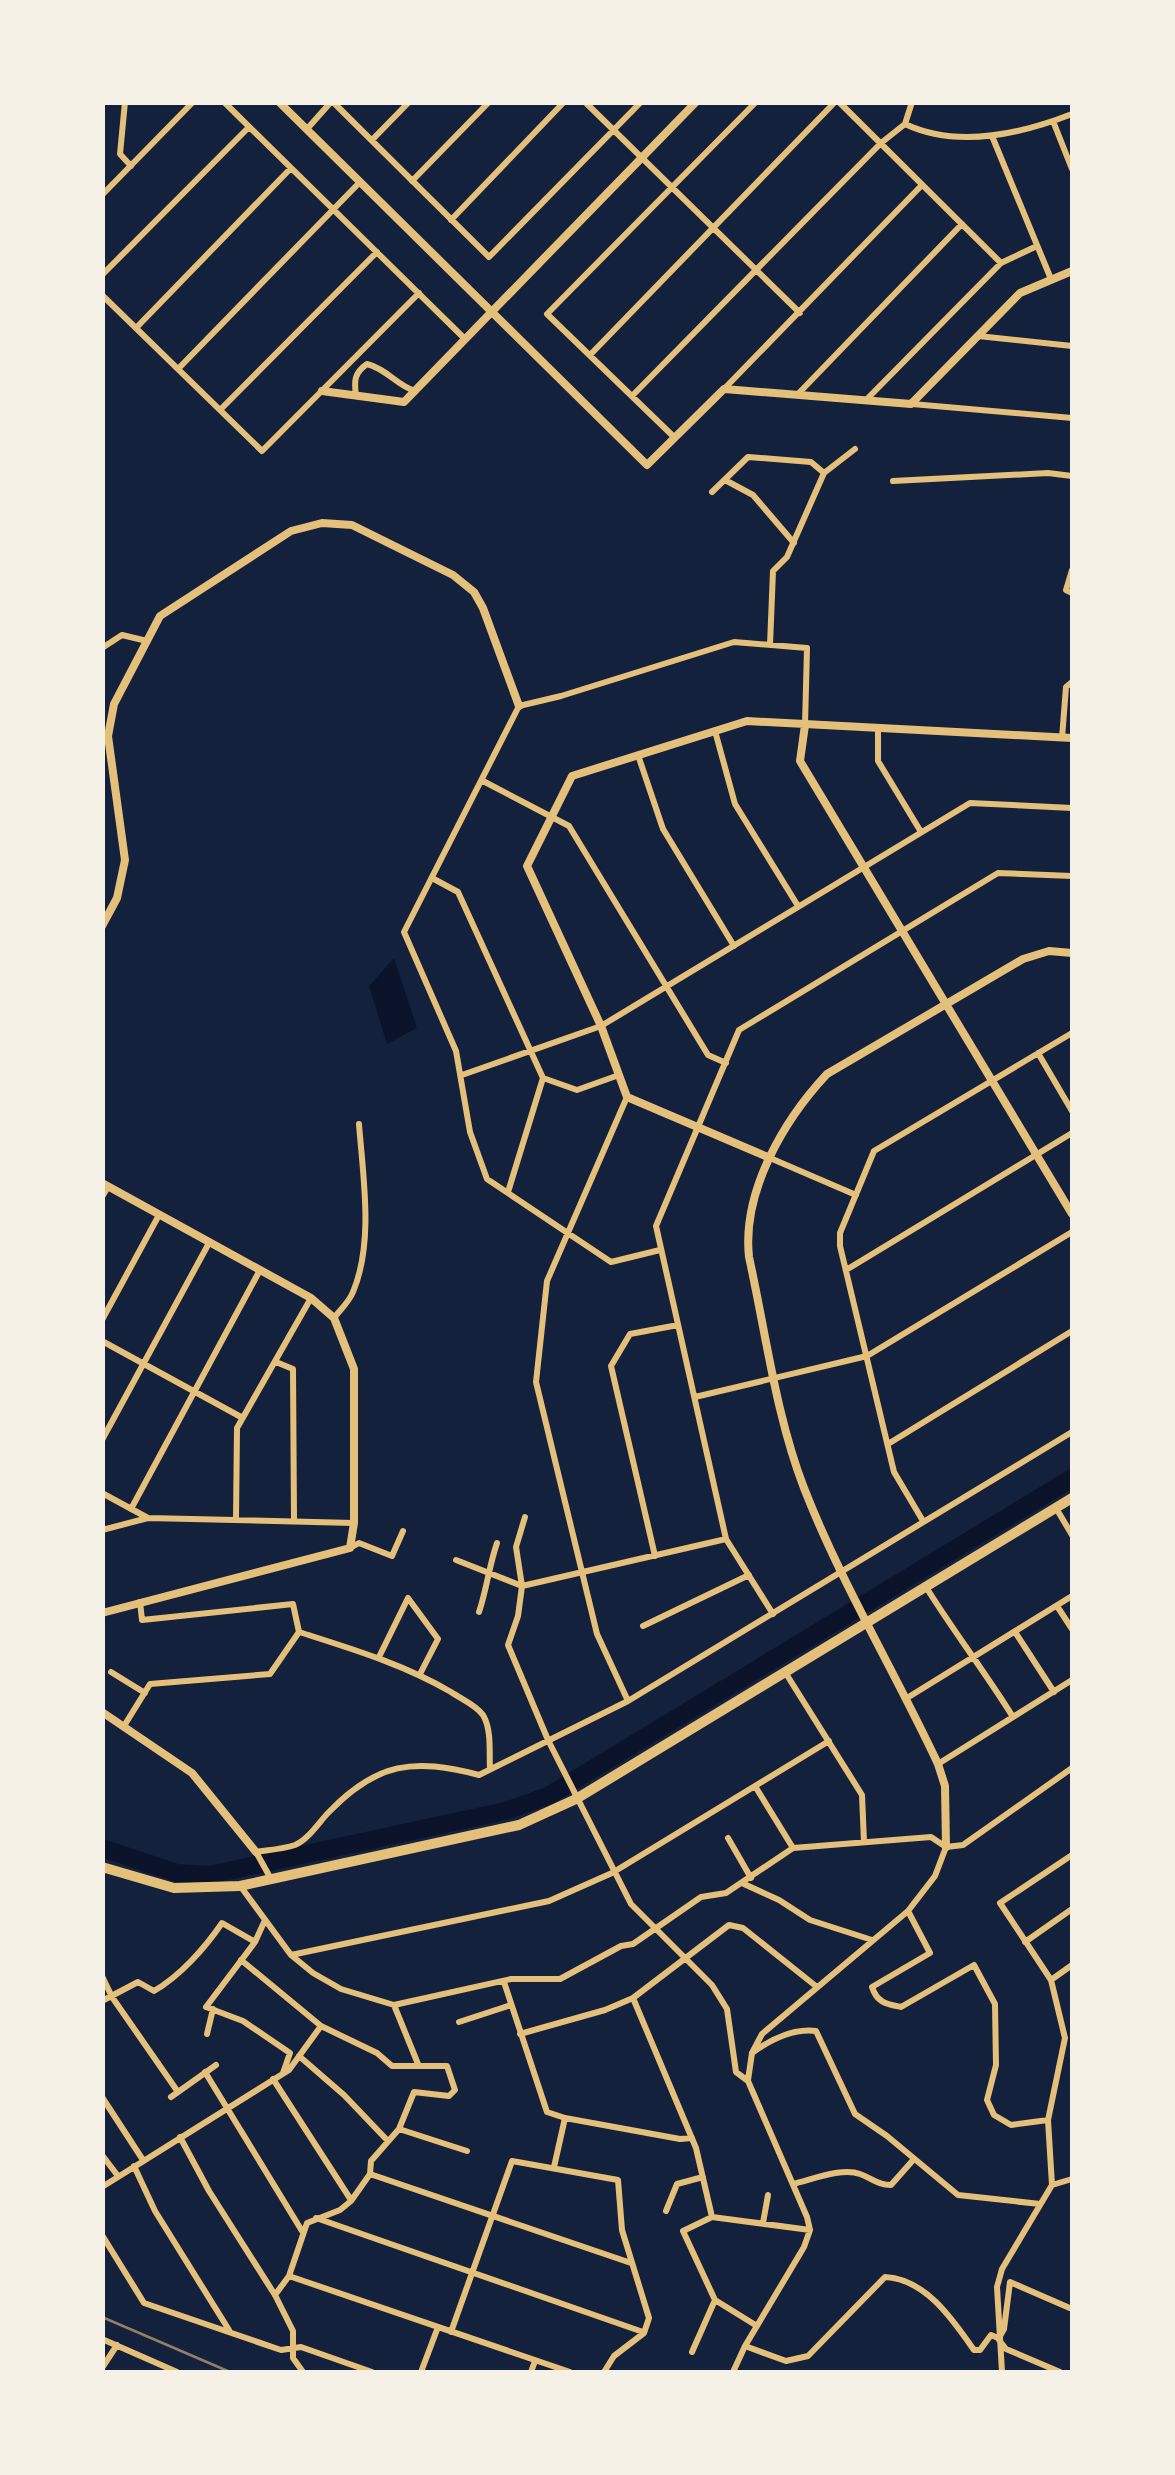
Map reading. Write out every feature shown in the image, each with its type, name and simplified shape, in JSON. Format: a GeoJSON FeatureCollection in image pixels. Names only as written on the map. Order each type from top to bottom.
{"type":"FeatureCollection","features":[{"type":"Feature","properties":{"kind":"main road"},"geometry":{"type":"LineString","coordinates":[[102,1866],[174,1888],[240,1886],[269,1874],[519,1825],[785,1672],[866,1618],[1072,1498]]}},
{"type":"Feature","properties":{"kind":"street"},"geometry":{"type":"LineString","coordinates":[[125,102],[120,154],[131,166]]}},
{"type":"Feature","properties":{"kind":"street"},"geometry":{"type":"LineString","coordinates":[[102,196],[193,102]]}},
{"type":"Feature","properties":{"kind":"street"},"geometry":{"type":"LineString","coordinates":[[224,102],[465,339]]}},
{"type":"Feature","properties":{"kind":"street"},"geometry":{"type":"LineString","coordinates":[[280,102],[648,465],[922,185]]}},
{"type":"Feature","properties":{"kind":"street"},"geometry":{"type":"LineString","coordinates":[[306,129],[332,102],[489,257],[641,102]]}},
{"type":"Feature","properties":{"kind":"street"},"geometry":{"type":"LineString","coordinates":[[372,140],[408,102]]}},
{"type":"Feature","properties":{"kind":"street"},"geometry":{"type":"LineString","coordinates":[[412,181],[489,102]]}},
{"type":"Feature","properties":{"kind":"street"},"geometry":{"type":"LineString","coordinates":[[451,220],[564,102]]}},
{"type":"Feature","properties":{"kind":"street"},"geometry":{"type":"LineString","coordinates":[[585,102],[800,313]]}},
{"type":"Feature","properties":{"kind":"street"},"geometry":{"type":"LineString","coordinates":[[322,390],[404,402],[696,102]]}},
{"type":"Feature","properties":{"kind":"street"},"geometry":{"type":"LineString","coordinates":[[674,437],[547,314],[756,102]]}},
{"type":"Feature","properties":{"kind":"street"},"geometry":{"type":"LineString","coordinates":[[590,355],[837,102],[1001,262]]}},
{"type":"Feature","properties":{"kind":"street"},"geometry":{"type":"LineString","coordinates":[[632,396],[880,143],[905,124],[912,102]]}},
{"type":"Feature","properties":{"kind":"street"},"geometry":{"type":"LineString","coordinates":[[905,124],[922,132],[992,136],[1072,114]]}},
{"type":"Feature","properties":{"kind":"street"},"geometry":{"type":"LineString","coordinates":[[1053,121],[1072,169]]}},
{"type":"Feature","properties":{"kind":"street"},"geometry":{"type":"LineString","coordinates":[[102,275],[249,127]]}},
{"type":"Feature","properties":{"kind":"street"},"geometry":{"type":"LineString","coordinates":[[992,136],[1051,279]]}},
{"type":"Feature","properties":{"kind":"street"},"geometry":{"type":"LineString","coordinates":[[136,328],[291,168]]}},
{"type":"Feature","properties":{"kind":"street"},"geometry":{"type":"LineString","coordinates":[[178,368],[360,182]]}},
{"type":"Feature","properties":{"kind":"street"},"geometry":{"type":"LineString","coordinates":[[798,394],[962,224]]}},
{"type":"Feature","properties":{"kind":"street"},"geometry":{"type":"LineString","coordinates":[[868,398],[1001,262],[1037,246]]}},
{"type":"Feature","properties":{"kind":"street"},"geometry":{"type":"LineString","coordinates":[[220,410],[376,252]]}},
{"type":"Feature","properties":{"kind":"street"},"geometry":{"type":"LineString","coordinates":[[910,404],[1020,292],[1072,271]]}},
{"type":"Feature","properties":{"kind":"street"},"geometry":{"type":"LineString","coordinates":[[102,295],[262,451],[419,293]]}},
{"type":"Feature","properties":{"kind":"street"},"geometry":{"type":"LineString","coordinates":[[978,336],[1072,346]]}},
{"type":"Feature","properties":{"kind":"street"},"geometry":{"type":"LineString","coordinates":[[356,396],[354,380],[368,364],[400,386],[415,391]]}},
{"type":"Feature","properties":{"kind":"street"},"geometry":{"type":"LineString","coordinates":[[724,388],[1072,418]]}},
{"type":"Feature","properties":{"kind":"street"},"geometry":{"type":"LineString","coordinates":[[770,645],[773,571],[787,558],[824,473],[856,449]]}},
{"type":"Feature","properties":{"kind":"street"},"geometry":{"type":"LineString","coordinates":[[712,492],[748,457],[810,462],[824,473]]}},
{"type":"Feature","properties":{"kind":"street"},"geometry":{"type":"LineString","coordinates":[[893,482],[1048,473],[1072,476]]}},
{"type":"Feature","properties":{"kind":"street"},"geometry":{"type":"LineString","coordinates":[[725,480],[754,495],[794,542]]}},
{"type":"Feature","properties":{"kind":"street"},"geometry":{"type":"LineString","coordinates":[[102,926],[117,898],[125,860],[108,736],[114,704],[160,616],[291,530],[322,523],[352,525],[453,575],[474,592],[483,608],[519,706],[404,932],[456,1051],[470,1132],[487,1180],[610,1262],[660,1250]]}},
{"type":"Feature","properties":{"kind":"street"},"geometry":{"type":"LineString","coordinates":[[1072,570],[1066,590],[1072,593]]}},
{"type":"Feature","properties":{"kind":"street"},"geometry":{"type":"LineString","coordinates":[[102,648],[122,635],[148,641]]}},
{"type":"Feature","properties":{"kind":"street"},"geometry":{"type":"LineString","coordinates":[[519,706],[734,642],[807,648],[800,761],[1072,1214]]}},
{"type":"Feature","properties":{"kind":"street"},"geometry":{"type":"LineString","coordinates":[[628,1702],[597,1634],[536,1382],[546,1281],[627,1097],[601,1026],[527,866],[572,776],[747,720],[1067,738],[1066,687],[1072,682]]}},
{"type":"Feature","properties":{"kind":"street"},"geometry":{"type":"LineString","coordinates":[[878,730],[878,761],[920,832]]}},
{"type":"Feature","properties":{"kind":"street"},"geometry":{"type":"LineString","coordinates":[[715,731],[736,804],[798,906]]}},
{"type":"Feature","properties":{"kind":"street"},"geometry":{"type":"LineString","coordinates":[[638,756],[663,829],[734,946]]}},
{"type":"Feature","properties":{"kind":"street"},"geometry":{"type":"LineString","coordinates":[[482,781],[569,826],[708,1054],[726,1063]]}},
{"type":"Feature","properties":{"kind":"street"},"geometry":{"type":"LineString","coordinates":[[462,1075],[601,1026],[970,803],[1072,808]]}},
{"type":"Feature","properties":{"kind":"street"},"geometry":{"type":"LineString","coordinates":[[773,1614],[726,1539],[656,1226],[739,1030],[998,873],[1072,876]]}},
{"type":"Feature","properties":{"kind":"street"},"geometry":{"type":"LineString","coordinates":[[432,878],[458,892],[543,1078],[508,1193]]}},
{"type":"Feature","properties":{"kind":"street"},"geometry":{"type":"LineString","coordinates":[[748,2081],[752,2053],[762,2034],[908,1910],[935,1876],[946,1847],[945,1786],[938,1764],[800,1477],[746,1229],[770,1158],[802,1100],[827,1074],[1023,959],[1049,951],[1072,952]]}},
{"type":"Feature","properties":{"kind":"street"},"geometry":{"type":"LineString","coordinates":[[923,1522],[894,1472],[840,1233],[874,1152],[1072,1033]]}},
{"type":"Feature","properties":{"kind":"street"},"geometry":{"type":"LineString","coordinates":[[1038,1053],[1072,1111]]}},
{"type":"Feature","properties":{"kind":"street"},"geometry":{"type":"LineString","coordinates":[[543,1078],[577,1090],[619,1074]]}},
{"type":"Feature","properties":{"kind":"street"},"geometry":{"type":"LineString","coordinates":[[627,1097],[856,1195]]}},
{"type":"Feature","properties":{"kind":"street"},"geometry":{"type":"LineString","coordinates":[[334,1318],[352,1296],[363,1261],[360,1124]]}},
{"type":"Feature","properties":{"kind":"street"},"geometry":{"type":"LineString","coordinates":[[846,1270],[1071,1136]]}},
{"type":"Feature","properties":{"kind":"street"},"geometry":{"type":"LineString","coordinates":[[102,1197],[105,1185],[311,1298],[334,1318],[354,1369],[354,1523],[350,1548]]}},
{"type":"Feature","properties":{"kind":"street"},"geometry":{"type":"LineString","coordinates":[[102,1320],[159,1215]]}},
{"type":"Feature","properties":{"kind":"street"},"geometry":{"type":"LineString","coordinates":[[695,1398],[866,1356],[1072,1232]]}},
{"type":"Feature","properties":{"kind":"street"},"geometry":{"type":"LineString","coordinates":[[102,1440],[210,1243]]}},
{"type":"Feature","properties":{"kind":"street"},"geometry":{"type":"LineString","coordinates":[[131,1509],[260,1270]]}},
{"type":"Feature","properties":{"kind":"street"},"geometry":{"type":"LineString","coordinates":[[236,1518],[237,1428],[311,1298]]}},
{"type":"Feature","properties":{"kind":"street"},"geometry":{"type":"LineString","coordinates":[[654,1556],[611,1366],[630,1334],[678,1324]]}},
{"type":"Feature","properties":{"kind":"street"},"geometry":{"type":"LineString","coordinates":[[888,1444],[1072,1332]]}},
{"type":"Feature","properties":{"kind":"street"},"geometry":{"type":"LineString","coordinates":[[102,1341],[241,1417]]}},
{"type":"Feature","properties":{"kind":"street"},"geometry":{"type":"LineString","coordinates":[[276,1362],[293,1369],[294,1520]]}},
{"type":"Feature","properties":{"kind":"street"},"geometry":{"type":"LineString","coordinates":[[256,1852],[299,1844],[355,1787],[384,1772],[410,1764],[440,1764],[479,1775],[628,1702],[1072,1432]]}},
{"type":"Feature","properties":{"kind":"street"},"geometry":{"type":"LineString","coordinates":[[102,1493],[148,1518]]}},
{"type":"Feature","properties":{"kind":"street"},"geometry":{"type":"LineString","coordinates":[[1056,1508],[1072,1535]]}},
{"type":"Feature","properties":{"kind":"street"},"geometry":{"type":"LineString","coordinates":[[102,1530],[148,1518],[354,1523]]}},
{"type":"Feature","properties":{"kind":"street"},"geometry":{"type":"LineString","coordinates":[[525,1518],[516,1548],[522,1586],[518,1616],[508,1645],[548,1740],[612,1873],[631,1904],[712,1985],[727,2009],[736,2072],[748,2081],[810,2230],[733,2372]]}},
{"type":"Feature","properties":{"kind":"street"},"geometry":{"type":"LineString","coordinates":[[102,1612],[360,1543],[392,1556],[403,1531]]}},
{"type":"Feature","properties":{"kind":"street"},"geometry":{"type":"LineString","coordinates":[[456,1560],[522,1586],[726,1539]]}},
{"type":"Feature","properties":{"kind":"street"},"geometry":{"type":"LineString","coordinates":[[479,1612],[497,1544]]}},
{"type":"Feature","properties":{"kind":"street"},"geometry":{"type":"LineString","coordinates":[[643,1626],[749,1575]]}},
{"type":"Feature","properties":{"kind":"street"},"geometry":{"type":"LineString","coordinates":[[926,1586],[1013,1717]]}},
{"type":"Feature","properties":{"kind":"street"},"geometry":{"type":"LineString","coordinates":[[907,1698],[1072,1596]]}},
{"type":"Feature","properties":{"kind":"street"},"geometry":{"type":"LineString","coordinates":[[379,1657],[408,1598],[438,1639],[420,1674]]}},
{"type":"Feature","properties":{"kind":"street"},"geometry":{"type":"LineString","coordinates":[[124,1726],[150,1684],[270,1674],[299,1632],[293,1604],[142,1620],[140,1602]]}},
{"type":"Feature","properties":{"kind":"street"},"geometry":{"type":"LineString","coordinates":[[1058,1606],[1072,1629]]}},
{"type":"Feature","properties":{"kind":"street"},"geometry":{"type":"LineString","coordinates":[[299,1632],[420,1674],[482,1715],[488,1730],[490,1769]]}},
{"type":"Feature","properties":{"kind":"street"},"geometry":{"type":"LineString","coordinates":[[1015,1632],[1054,1692]]}},
{"type":"Feature","properties":{"kind":"street"},"geometry":{"type":"LineString","coordinates":[[111,1672],[145,1693]]}},
{"type":"Feature","properties":{"kind":"street"},"geometry":{"type":"LineString","coordinates":[[785,1672],[862,1795],[864,1842]]}},
{"type":"Feature","properties":{"kind":"street"},"geometry":{"type":"LineString","coordinates":[[938,1764],[1070,1682],[1072,1694]]}},
{"type":"Feature","properties":{"kind":"street"},"geometry":{"type":"LineString","coordinates":[[102,1712],[192,1774],[256,1852],[269,1874]]}},
{"type":"Feature","properties":{"kind":"street"},"geometry":{"type":"LineString","coordinates":[[291,1955],[549,1900],[612,1873],[829,1741]]}},
{"type":"Feature","properties":{"kind":"street"},"geometry":{"type":"LineString","coordinates":[[240,1886],[291,1955],[313,1973],[342,1988],[394,2004],[511,1979],[560,1980],[621,1946],[634,1944],[701,1897],[726,1893],[748,1881],[793,1848],[931,1837],[946,1847],[962,1845],[1072,1768]]}},
{"type":"Feature","properties":{"kind":"street"},"geometry":{"type":"LineString","coordinates":[[755,1786],[793,1848]]}},
{"type":"Feature","properties":{"kind":"street"},"geometry":{"type":"LineString","coordinates":[[728,1838],[748,1881],[810,1920],[873,1940]]}},
{"type":"Feature","properties":{"kind":"street"},"geometry":{"type":"LineString","coordinates":[[1002,2372],[997,2286],[1002,2269],[1052,2185],[1048,2120],[1069,2036],[1051,1980],[1000,1904],[1072,1855]]}},
{"type":"Feature","properties":{"kind":"street"},"geometry":{"type":"LineString","coordinates":[[1025,1942],[1072,1909]]}},
{"type":"Feature","properties":{"kind":"street"},"geometry":{"type":"LineString","coordinates":[[908,1910],[930,1953],[872,1987],[875,1995],[882,2003],[901,2007],[974,1965],[995,2004],[996,2065],[987,2100],[994,2115],[1011,2126],[1048,2120]]}},
{"type":"Feature","properties":{"kind":"street"},"geometry":{"type":"LineString","coordinates":[[266,1920],[255,1942],[206,2006],[243,2020],[290,2053],[282,2073]]}},
{"type":"Feature","properties":{"kind":"street"},"geometry":{"type":"LineString","coordinates":[[102,2001],[138,1982],[154,1991],[164,1985],[211,1940],[222,1922],[255,1942]]}},
{"type":"Feature","properties":{"kind":"street"},"geometry":{"type":"LineString","coordinates":[[520,2034],[605,2010],[632,1998],[729,1925],[743,1928],[818,1987]]}},
{"type":"Feature","properties":{"kind":"street"},"geometry":{"type":"LineString","coordinates":[[240,1960],[321,2026],[377,2053],[392,2066],[447,2066],[455,2090],[449,2096],[414,2092],[399,2129],[371,2161],[370,2174],[352,2201],[307,2223],[289,2276],[274,2295]]}},
{"type":"Feature","properties":{"kind":"street"},"geometry":{"type":"LineString","coordinates":[[1051,1980],[1072,1965]]}},
{"type":"Feature","properties":{"kind":"street"},"geometry":{"type":"LineString","coordinates":[[102,1976],[175,2094],[216,2065]]}},
{"type":"Feature","properties":{"kind":"street"},"geometry":{"type":"LineString","coordinates":[[504,1982],[548,2112],[680,2140],[692,2138]]}},
{"type":"Feature","properties":{"kind":"street"},"geometry":{"type":"LineString","coordinates":[[632,1998],[692,2138],[712,2217]]}},
{"type":"Feature","properties":{"kind":"street"},"geometry":{"type":"LineString","coordinates":[[394,2004],[418,2064]]}},
{"type":"Feature","properties":{"kind":"street"},"geometry":{"type":"LineString","coordinates":[[459,2022],[512,2005]]}},
{"type":"Feature","properties":{"kind":"street"},"geometry":{"type":"LineString","coordinates":[[207,2034],[213,2009]]}},
{"type":"Feature","properties":{"kind":"street"},"geometry":{"type":"LineString","coordinates":[[102,2187],[289,2070],[321,2026]]}},
{"type":"Feature","properties":{"kind":"street"},"geometry":{"type":"LineString","coordinates":[[752,2053],[771,2040],[804,2029],[816,2031],[855,2114],[958,2195],[1040,2204]]}},
{"type":"Feature","properties":{"kind":"street"},"geometry":{"type":"LineString","coordinates":[[299,2056],[387,2140]]}},
{"type":"Feature","properties":{"kind":"street"},"geometry":{"type":"LineString","coordinates":[[205,2072],[303,2232]]}},
{"type":"Feature","properties":{"kind":"street"},"geometry":{"type":"LineString","coordinates":[[274,2079],[352,2201]]}},
{"type":"Feature","properties":{"kind":"street"},"geometry":{"type":"LineString","coordinates":[[102,2098],[143,2160]]}},
{"type":"Feature","properties":{"kind":"street"},"geometry":{"type":"LineString","coordinates":[[554,2166],[565,2118]]}},
{"type":"Feature","properties":{"kind":"street"},"geometry":{"type":"LineString","coordinates":[[399,2129],[467,2151]]}},
{"type":"Feature","properties":{"kind":"street"},"geometry":{"type":"LineString","coordinates":[[180,2138],[274,2295],[292,2331],[293,2358],[303,2372]]}},
{"type":"Feature","properties":{"kind":"street"},"geometry":{"type":"LineString","coordinates":[[102,2155],[118,2176]]}},
{"type":"Feature","properties":{"kind":"street"},"geometry":{"type":"LineString","coordinates":[[792,2184],[848,2172],[880,2185],[891,2185],[914,2158]]}},
{"type":"Feature","properties":{"kind":"street"},"geometry":{"type":"LineString","coordinates":[[451,2332],[512,2162],[554,2166],[618,2180],[622,2230],[650,2318],[644,2332],[614,2356],[604,2372]]}},
{"type":"Feature","properties":{"kind":"street"},"geometry":{"type":"LineString","coordinates":[[134,2166],[154,2211],[229,2332]]}},
{"type":"Feature","properties":{"kind":"street"},"geometry":{"type":"LineString","coordinates":[[370,2174],[632,2263]]}},
{"type":"Feature","properties":{"kind":"street"},"geometry":{"type":"LineString","coordinates":[[666,2211],[677,2184],[703,2177]]}},
{"type":"Feature","properties":{"kind":"street"},"geometry":{"type":"LineString","coordinates":[[1052,2185],[1072,2180]]}},
{"type":"Feature","properties":{"kind":"street"},"geometry":{"type":"LineString","coordinates":[[763,2224],[768,2195]]}},
{"type":"Feature","properties":{"kind":"street"},"geometry":{"type":"LineString","coordinates":[[757,2326],[715,2300],[683,2232],[712,2217],[810,2230]]}},
{"type":"Feature","properties":{"kind":"street"},"geometry":{"type":"LineString","coordinates":[[316,2218],[644,2332]]}},
{"type":"Feature","properties":{"kind":"street"},"geometry":{"type":"LineString","coordinates":[[102,2235],[144,2303],[282,2350],[302,2348],[372,2372]]}},
{"type":"Feature","properties":{"kind":"street"},"geometry":{"type":"LineString","coordinates":[[289,2276],[570,2372]]}},
{"type":"Feature","properties":{"kind":"street"},"geometry":{"type":"LineString","coordinates":[[745,2346],[786,2361],[808,2356],[885,2277],[936,2300],[974,2350],[980,2350],[992,2334],[1006,2349],[1060,2372]]}},
{"type":"Feature","properties":{"kind":"street"},"geometry":{"type":"LineString","coordinates":[[999,2339],[1004,2330],[1010,2282],[1072,2309]]}},
{"type":"Feature","properties":{"kind":"street"},"geometry":{"type":"LineString","coordinates":[[692,2352],[715,2300]]}},
{"type":"Feature","properties":{"kind":"street"},"geometry":{"type":"LineString","coordinates":[[422,2372],[438,2327]]}},
{"type":"Feature","properties":{"kind":"street"},"geometry":{"type":"LineString","coordinates":[[102,2339],[177,2372]]}},
{"type":"Feature","properties":{"kind":"street"},"geometry":{"type":"LineString","coordinates":[[102,2368],[117,2346]]}},
{"type":"Feature","properties":{"kind":"street"},"geometry":{"type":"LineString","coordinates":[[531,2372],[535,2361]]}},
{"type":"Feature","properties":{"kind":"water"},"geometry":{"type":"Polygon","coordinates":[[[394,958],[417,1028],[387,1044],[369,986],[394,958]]]}},
{"type":"Feature","properties":{"kind":"waterway"},"geometry":{"type":"LineString","coordinates":[[102,1848],[177,1873],[209,1875],[505,1811],[548,1796],[1072,1478]]}},
{"type":"Feature","properties":{"kind":"railway"},"geometry":{"type":"LineString","coordinates":[[102,2317],[230,2372]]}}]}
